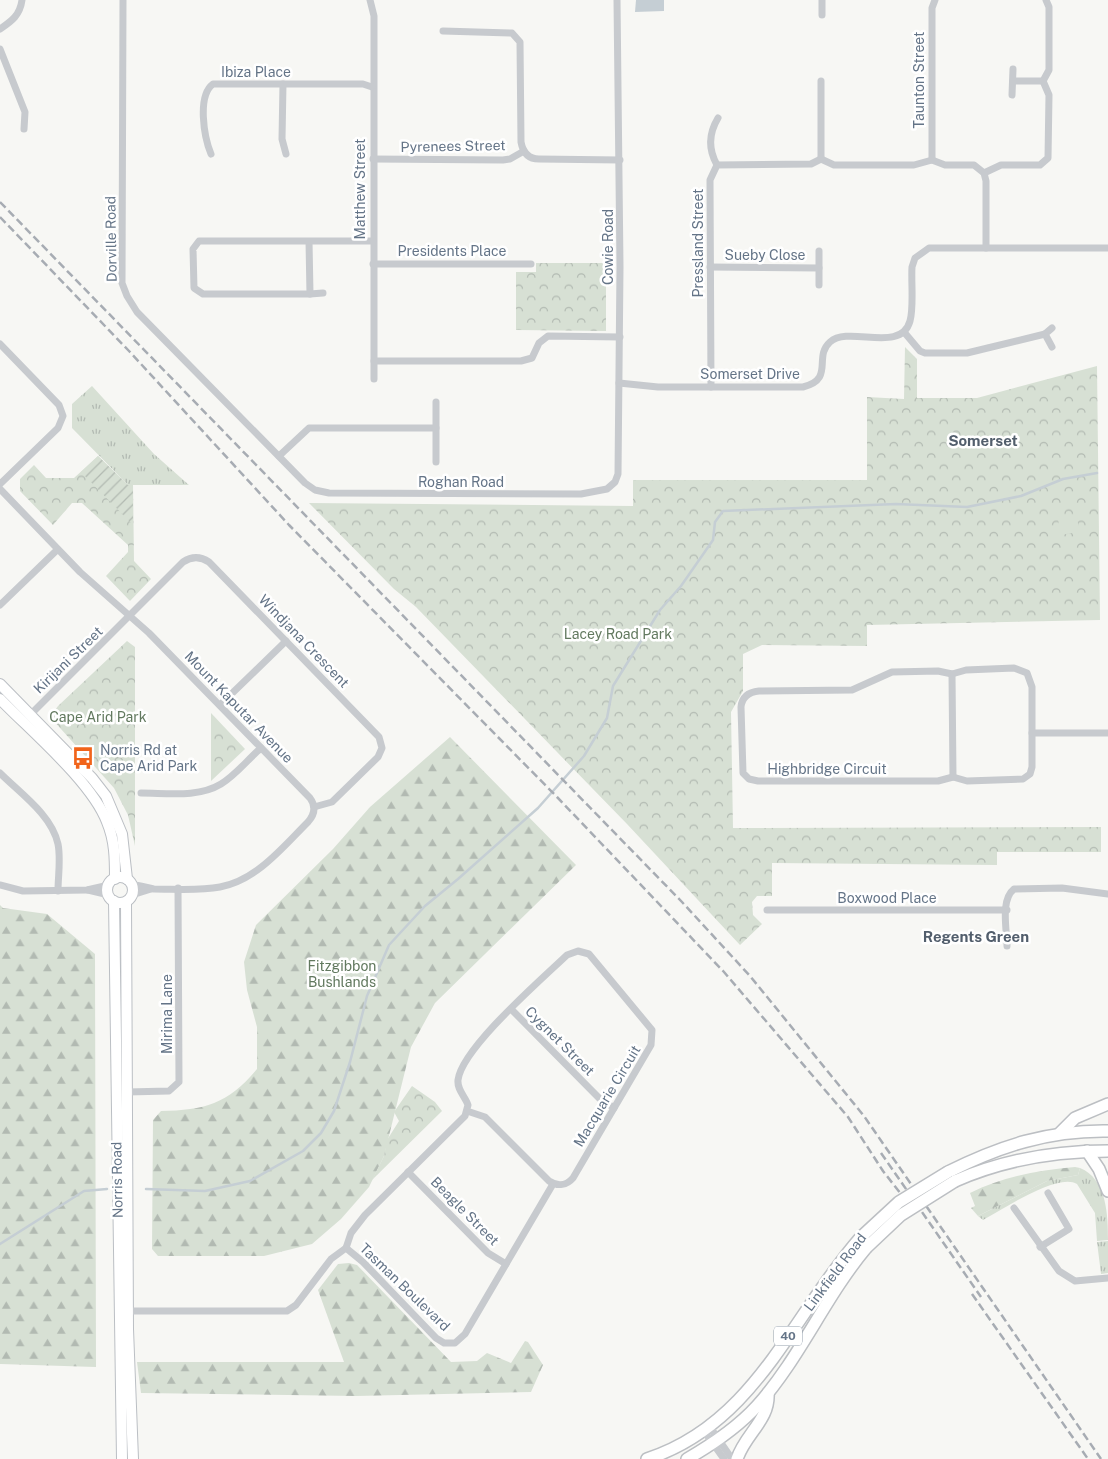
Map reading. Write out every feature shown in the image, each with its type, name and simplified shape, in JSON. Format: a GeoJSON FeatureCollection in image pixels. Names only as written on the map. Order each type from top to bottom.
{"type":"FeatureCollection","features":[{"type":"Feature","properties":{"kind":"main road","name":"Norris Road"},"geometry":{"type":"LineString","coordinates":[[0,684],[26,719],[92,795],[101,808],[112,838],[124,1311],[133,1459]]}},
{"type":"Feature","properties":{"kind":"main road","name":"Norris Road"},"geometry":{"type":"LineString","coordinates":[[0,699],[26,719],[92,778],[106,796],[122,834],[129,890],[122,1459]]}},
{"type":"Feature","properties":{"kind":"main road"},"geometry":{"type":"LineString","coordinates":[[112,890],[129,890]]}},
{"type":"Feature","properties":{"kind":"main road"},"geometry":{"type":"LineString","coordinates":[[112,890],[129,890]]}},
{"type":"Feature","properties":{"kind":"main road"},"geometry":{"type":"LineString","coordinates":[[1060,1133],[1076,1118],[1108,1104]]}},
{"type":"Feature","properties":{"kind":"main road","name":"Linkfield Road"},"geometry":{"type":"LineString","coordinates":[[707,1429],[738,1402],[758,1380],[835,1268],[863,1243],[952,1176],[1009,1145],[1060,1133],[1108,1131]]}},
{"type":"Feature","properties":{"kind":"main road"},"geometry":{"type":"LineString","coordinates":[[1087,1151],[1099,1169],[1108,1191]]}},
{"type":"Feature","properties":{"kind":"main road","name":"Linkfield Road"},"geometry":{"type":"LineString","coordinates":[[952,1176],[1048,1153],[1108,1151]]}},
{"type":"Feature","properties":{"kind":"main road","name":"Linkfield Road"},"geometry":{"type":"LineString","coordinates":[[716,1442],[746,1417],[768,1393],[843,1278],[863,1243]]}},
{"type":"Feature","properties":{"kind":"main road"},"geometry":{"type":"LineString","coordinates":[[737,1459],[769,1407],[768,1393]]}},
{"type":"Feature","properties":{"kind":"main road","name":"40"},"geometry":{"type":"LineString","coordinates":[[647,1459],[677,1447],[707,1429]]}},
{"type":"Feature","properties":{"kind":"main road","name":"40"},"geometry":{"type":"LineString","coordinates":[[687,1459],[716,1442]]}},
{"type":"Feature","properties":{"kind":"street"},"geometry":{"type":"LineString","coordinates":[[0,29],[12,21],[21,9],[22,0]]}},
{"type":"Feature","properties":{"kind":"street","name":"Dorville Road"},"geometry":{"type":"LineString","coordinates":[[123,0],[122,283],[127,296],[137,312],[304,483],[315,490]]}},
{"type":"Feature","properties":{"kind":"street","name":"Matthew Street"},"geometry":{"type":"LineString","coordinates":[[370,0],[374,16],[372,87],[374,379]]}},
{"type":"Feature","properties":{"kind":"street","name":"Cowie Road"},"geometry":{"type":"LineString","coordinates":[[607,489],[613,484],[618,474],[620,160],[617,0]]}},
{"type":"Feature","properties":{"kind":"street"},"geometry":{"type":"LineString","coordinates":[[822,0],[822,15]]}},
{"type":"Feature","properties":{"kind":"street","name":"Taunton Street"},"geometry":{"type":"LineString","coordinates":[[932,160],[932,8],[935,0]]}},
{"type":"Feature","properties":{"kind":"street"},"geometry":{"type":"LineString","coordinates":[[1043,81],[1049,70],[1048,7],[1046,0]]}},
{"type":"Feature","properties":{"kind":"street"},"geometry":{"type":"LineString","coordinates":[[443,31],[512,33],[520,42],[521,140],[524,151]]}},
{"type":"Feature","properties":{"kind":"street"},"geometry":{"type":"LineString","coordinates":[[0,49],[25,112],[24,129]]}},
{"type":"Feature","properties":{"kind":"street"},"geometry":{"type":"LineString","coordinates":[[1012,95],[1013,68]]}},
{"type":"Feature","properties":{"kind":"street"},"geometry":{"type":"LineString","coordinates":[[821,81],[821,159]]}},
{"type":"Feature","properties":{"kind":"street"},"geometry":{"type":"LineString","coordinates":[[1013,81],[1043,81]]}},
{"type":"Feature","properties":{"kind":"street"},"geometry":{"type":"LineString","coordinates":[[984,173],[1001,165],[1040,165],[1048,158],[1049,95],[1043,81]]}},
{"type":"Feature","properties":{"kind":"street","name":"Ibiza Place"},"geometry":{"type":"LineString","coordinates":[[211,154],[205,140],[204,97],[207,89],[214,84],[363,84],[372,87]]}},
{"type":"Feature","properties":{"kind":"street"},"geometry":{"type":"LineString","coordinates":[[283,84],[282,139],[286,154]]}},
{"type":"Feature","properties":{"kind":"street"},"geometry":{"type":"LineString","coordinates":[[718,118],[711,130],[711,147],[716,165],[810,164],[821,159],[834,165],[914,165],[932,160],[945,165],[974,166],[984,173],[986,182],[986,248]]}},
{"type":"Feature","properties":{"kind":"street","name":"Pyrenees Street"},"geometry":{"type":"LineString","coordinates":[[373,159],[503,160],[510,159],[524,151],[536,159],[620,160]]}},
{"type":"Feature","properties":{"kind":"street","name":"Pressland Street"},"geometry":{"type":"LineString","coordinates":[[711,387],[710,180],[716,165]]}},
{"type":"Feature","properties":{"kind":"street"},"geometry":{"type":"LineString","coordinates":[[323,293],[198,292],[194,288],[193,249],[199,241],[210,239],[373,241]]}},
{"type":"Feature","properties":{"kind":"street"},"geometry":{"type":"LineString","coordinates":[[309,241],[310,294]]}},
{"type":"Feature","properties":{"kind":"street"},"geometry":{"type":"LineString","coordinates":[[1052,328],[1045,334],[967,353],[925,353],[920,351],[904,332],[910,322],[914,258],[920,252],[929,248],[1108,248]]}},
{"type":"Feature","properties":{"kind":"street","name":"Sueby Close"},"geometry":{"type":"LineString","coordinates":[[819,251],[819,284]]}},
{"type":"Feature","properties":{"kind":"street","name":"Presidents Place"},"geometry":{"type":"LineString","coordinates":[[373,264],[531,264]]}},
{"type":"Feature","properties":{"kind":"street","name":"Sueby Close"},"geometry":{"type":"LineString","coordinates":[[710,267],[819,268]]}},
{"type":"Feature","properties":{"kind":"street","name":"Somerset Drive"},"geometry":{"type":"LineString","coordinates":[[619,384],[653,387],[803,388],[813,385],[822,372],[824,350],[834,339],[844,337],[891,338],[904,332]]}},
{"type":"Feature","properties":{"kind":"street"},"geometry":{"type":"LineString","coordinates":[[1045,334],[1052,347]]}},
{"type":"Feature","properties":{"kind":"street"},"geometry":{"type":"LineString","coordinates":[[374,361],[521,361],[532,358],[539,343],[548,336],[620,337]]}},
{"type":"Feature","properties":{"kind":"street"},"geometry":{"type":"LineString","coordinates":[[0,344],[59,405],[64,416],[58,428],[0,484]]}},
{"type":"Feature","properties":{"kind":"street"},"geometry":{"type":"LineString","coordinates":[[436,402],[436,462]]}},
{"type":"Feature","properties":{"kind":"street"},"geometry":{"type":"LineString","coordinates":[[279,456],[309,428],[436,428]]}},
{"type":"Feature","properties":{"kind":"street","name":"Roghan Road"},"geometry":{"type":"LineString","coordinates":[[315,490],[329,493],[506,495],[581,494],[607,489]]}},
{"type":"Feature","properties":{"kind":"street","name":"Mount Kaputar Avenue"},"geometry":{"type":"LineString","coordinates":[[0,490],[58,550],[131,616],[220,705],[310,798],[314,806]]}},
{"type":"Feature","properties":{"kind":"street"},"geometry":{"type":"LineString","coordinates":[[0,605],[58,550]]}},
{"type":"Feature","properties":{"kind":"street","name":"Windjana Crescent"},"geometry":{"type":"LineString","coordinates":[[131,616],[183,562],[197,557],[209,562],[375,732],[382,745],[378,758],[332,802],[314,806]]}},
{"type":"Feature","properties":{"kind":"street","name":"Kirijani Street"},"geometry":{"type":"LineString","coordinates":[[26,719],[131,616]]}},
{"type":"Feature","properties":{"kind":"street"},"geometry":{"type":"LineString","coordinates":[[220,705],[286,640]]}},
{"type":"Feature","properties":{"kind":"street","name":"Highbridge Circuit"},"geometry":{"type":"LineString","coordinates":[[1014,668],[1025,671],[1032,682],[1032,733],[1031,771],[1024,779],[967,780],[953,777],[938,781],[753,781],[743,773],[741,707],[742,701],[749,694],[759,691],[852,690],[892,672],[938,671],[952,674],[966,670],[1014,668]]}},
{"type":"Feature","properties":{"kind":"street"},"geometry":{"type":"LineString","coordinates":[[952,674],[953,777]]}},
{"type":"Feature","properties":{"kind":"street"},"geometry":{"type":"LineString","coordinates":[[1032,733],[1108,733]]}},
{"type":"Feature","properties":{"kind":"street"},"geometry":{"type":"LineString","coordinates":[[141,793],[192,793],[209,790],[225,782],[261,748]]}},
{"type":"Feature","properties":{"kind":"street"},"geometry":{"type":"LineString","coordinates":[[0,773],[45,818],[53,831],[59,854],[58,891]]}},
{"type":"Feature","properties":{"kind":"street"},"geometry":{"type":"LineString","coordinates":[[129,890],[220,887],[249,876],[267,863],[308,822],[313,815],[314,806]]}},
{"type":"Feature","properties":{"kind":"street"},"geometry":{"type":"LineString","coordinates":[[0,885],[15,891],[112,890]]}},
{"type":"Feature","properties":{"kind":"street","name":"Mirima Lane"},"geometry":{"type":"LineString","coordinates":[[126,1092],[169,1090],[179,1082],[178,888]]}},
{"type":"Feature","properties":{"kind":"street"},"geometry":{"type":"LineString","coordinates":[[1007,946],[1008,894],[1018,888],[1072,888],[1108,894]]}},
{"type":"Feature","properties":{"kind":"street","name":"Boxwood Place"},"geometry":{"type":"LineString","coordinates":[[767,910],[1007,910]]}},
{"type":"Feature","properties":{"kind":"street","name":"Macquarie Circuit"},"geometry":{"type":"LineString","coordinates":[[467,1111],[467,1102],[458,1084],[460,1073],[480,1040],[567,955],[578,951],[589,954],[650,1027],[653,1034],[652,1045],[574,1178],[564,1184],[553,1184]]}},
{"type":"Feature","properties":{"kind":"street","name":"Cygnet Street"},"geometry":{"type":"LineString","coordinates":[[511,1009],[599,1098],[614,1108]]}},
{"type":"Feature","properties":{"kind":"street"},"geometry":{"type":"LineString","coordinates":[[346,1248],[354,1230],[408,1172],[462,1119],[467,1111],[485,1117],[553,1184]]}},
{"type":"Feature","properties":{"kind":"street","name":"Beagle Street"},"geometry":{"type":"LineString","coordinates":[[408,1172],[488,1253],[506,1264]]}},
{"type":"Feature","properties":{"kind":"street","name":"Tasman Boulevard"},"geometry":{"type":"LineString","coordinates":[[124,1311],[287,1311],[296,1305],[331,1259],[346,1248],[363,1262],[436,1338],[447,1344],[455,1343],[464,1335],[553,1184]]}},
{"type":"Feature","properties":{"kind":"street"},"geometry":{"type":"LineString","coordinates":[[1040,1246],[1069,1229],[1048,1193]]}},
{"type":"Feature","properties":{"kind":"street"},"geometry":{"type":"LineString","coordinates":[[1014,1208],[1055,1268],[1075,1281],[1108,1278]]}},
{"type":"Feature","properties":{"kind":"street"},"geometry":{"type":"LineString","coordinates":[[707,1429],[732,1459]]}},
{"type":"Feature","properties":{"kind":"street"},"geometry":{"type":"LineString","coordinates":[[716,1442],[724,1459]]}},
{"type":"Feature","properties":{"kind":"green space"},"geometry":{"type":"Polygon","coordinates":[[[536,263],[606,263],[606,331],[516,330],[516,272],[536,272],[536,263]]]}},
{"type":"Feature","properties":{"kind":"green space","name":"Lacey Road Park"},"geometry":{"type":"Polygon","coordinates":[[[905,347],[917,359],[917,398],[977,398],[1097,366],[1100,620],[867,625],[867,646],[762,645],[743,654],[743,691],[731,712],[733,828],[1101,827],[1101,852],[997,852],[997,865],[772,863],[772,896],[757,896],[752,902],[753,915],[762,924],[740,945],[627,824],[416,607],[394,589],[309,503],[633,506],[633,480],[867,480],[867,397],[904,399],[905,347]]]}},
{"type":"Feature","properties":{"kind":"green space"},"geometry":{"type":"Polygon","coordinates":[[[92,386],[154,454],[189,485],[128,485],[72,428],[72,404],[92,386]]]}},
{"type":"Feature","properties":{"kind":"green space"},"geometry":{"type":"Polygon","coordinates":[[[98,456],[128,485],[133,485],[134,561],[151,579],[130,601],[106,576],[128,552],[128,545],[82,503],[72,503],[53,525],[20,491],[20,479],[34,465],[46,478],[74,478],[98,456]]]}},
{"type":"Feature","properties":{"kind":"green space"},"geometry":{"type":"Polygon","coordinates":[[[98,456],[128,485],[133,485],[133,525],[81,472],[98,456]]]}},
{"type":"Feature","properties":{"kind":"green space"},"geometry":{"type":"Polygon","coordinates":[[[1077,515],[1079,532],[1060,535],[1058,517],[1077,515]]]}},
{"type":"Feature","properties":{"kind":"green space","name":"Cape Arid Park"},"geometry":{"type":"Polygon","coordinates":[[[127,641],[135,647],[135,846],[128,815],[114,788],[52,719],[53,713],[58,706],[127,641]]]}},
{"type":"Feature","properties":{"kind":"green space"},"geometry":{"type":"Polygon","coordinates":[[[211,713],[245,749],[211,781],[211,713]]]}},
{"type":"Feature","properties":{"kind":"green space","name":"Fitzgibbon Bushlands"},"geometry":{"type":"Polygon","coordinates":[[[450,737],[576,865],[435,1003],[411,1047],[384,1156],[369,1187],[341,1219],[312,1244],[264,1256],[158,1256],[152,1249],[153,1120],[161,1111],[190,1109],[215,1103],[236,1090],[257,1069],[257,1027],[247,990],[244,962],[256,925],[333,849],[370,807],[450,737]]]}},
{"type":"Feature","properties":{"kind":"green space"},"geometry":{"type":"Polygon","coordinates":[[[0,905],[3,908],[47,914],[95,954],[96,1367],[0,1364],[0,905]]]}},
{"type":"Feature","properties":{"kind":"green space"},"geometry":{"type":"Polygon","coordinates":[[[412,1086],[435,1102],[442,1111],[372,1180],[384,1156],[387,1140],[399,1121],[394,1112],[412,1086]]]}},
{"type":"Feature","properties":{"kind":"green space"},"geometry":{"type":"Polygon","coordinates":[[[1075,1167],[1080,1168],[1078,1175],[1047,1181],[978,1216],[971,1208],[975,1206],[970,1193],[982,1187],[1021,1175],[1075,1167]]]}},
{"type":"Feature","properties":{"kind":"green space"},"geometry":{"type":"Polygon","coordinates":[[[1080,1168],[1096,1180],[1101,1189],[1106,1209],[1108,1240],[1097,1241],[1095,1213],[1077,1184],[1068,1182],[1044,1187],[983,1220],[978,1216],[1047,1181],[1078,1175],[1080,1168]]]}},
{"type":"Feature","properties":{"kind":"green space"},"geometry":{"type":"Polygon","coordinates":[[[1108,1241],[1108,1273],[1101,1274],[1097,1242],[1108,1241]]]}},
{"type":"Feature","properties":{"kind":"green space"},"geometry":{"type":"Polygon","coordinates":[[[349,1263],[357,1265],[451,1362],[477,1361],[487,1353],[511,1363],[525,1341],[528,1342],[543,1365],[531,1392],[356,1396],[141,1393],[137,1362],[344,1362],[318,1290],[338,1264],[349,1263]]]}},
{"type":"Feature","properties":{"kind":"shaded area"},"geometry":{"type":"Polygon","coordinates":[[[636,0],[664,0],[664,11],[635,12],[636,0]]]}},
{"type":"Feature","properties":{"kind":"waterway"},"geometry":{"type":"LineString","coordinates":[[146,1189],[205,1191],[250,1181],[303,1151],[321,1133],[334,1111],[350,1062],[367,996],[389,945],[425,906],[538,808],[584,756],[607,718],[613,686],[660,610],[681,586],[713,540],[715,522],[723,511],[896,504],[967,507],[1021,496],[1063,479],[1097,473]]}},
{"type":"Feature","properties":{"kind":"waterway"},"geometry":{"type":"LineString","coordinates":[[0,1244],[84,1191],[107,1189]]}},
{"type":"Feature","properties":{"kind":"railway"},"geometry":{"type":"LineString","coordinates":[[0,202],[682,902],[750,976],[864,1116],[1101,1459]]}},
{"type":"Feature","properties":{"kind":"railway"},"geometry":{"type":"LineString","coordinates":[[0,217],[129,351],[289,525],[557,797],[724,972],[848,1117],[883,1171],[904,1198]]}},
{"type":"Feature","properties":{"kind":"railway"},"geometry":{"type":"LineString","coordinates":[[881,1153],[981,1297]]}},
{"type":"Feature","properties":{"kind":"railway"},"geometry":{"type":"LineString","coordinates":[[972,1294],[1088,1459]]}},
{"type":"Feature","properties":{"kind":"place","name":"Norris Rd at Cape Arid Park"},"geometry":{"type":"Point","coordinates":[83,758]}},
{"type":"Feature","properties":{"kind":"district","name":"Somerset"},"geometry":{"type":"Point","coordinates":[983,440]}},
{"type":"Feature","properties":{"kind":"district","name":"Regents Green"},"geometry":{"type":"Point","coordinates":[976,936]}}]}
